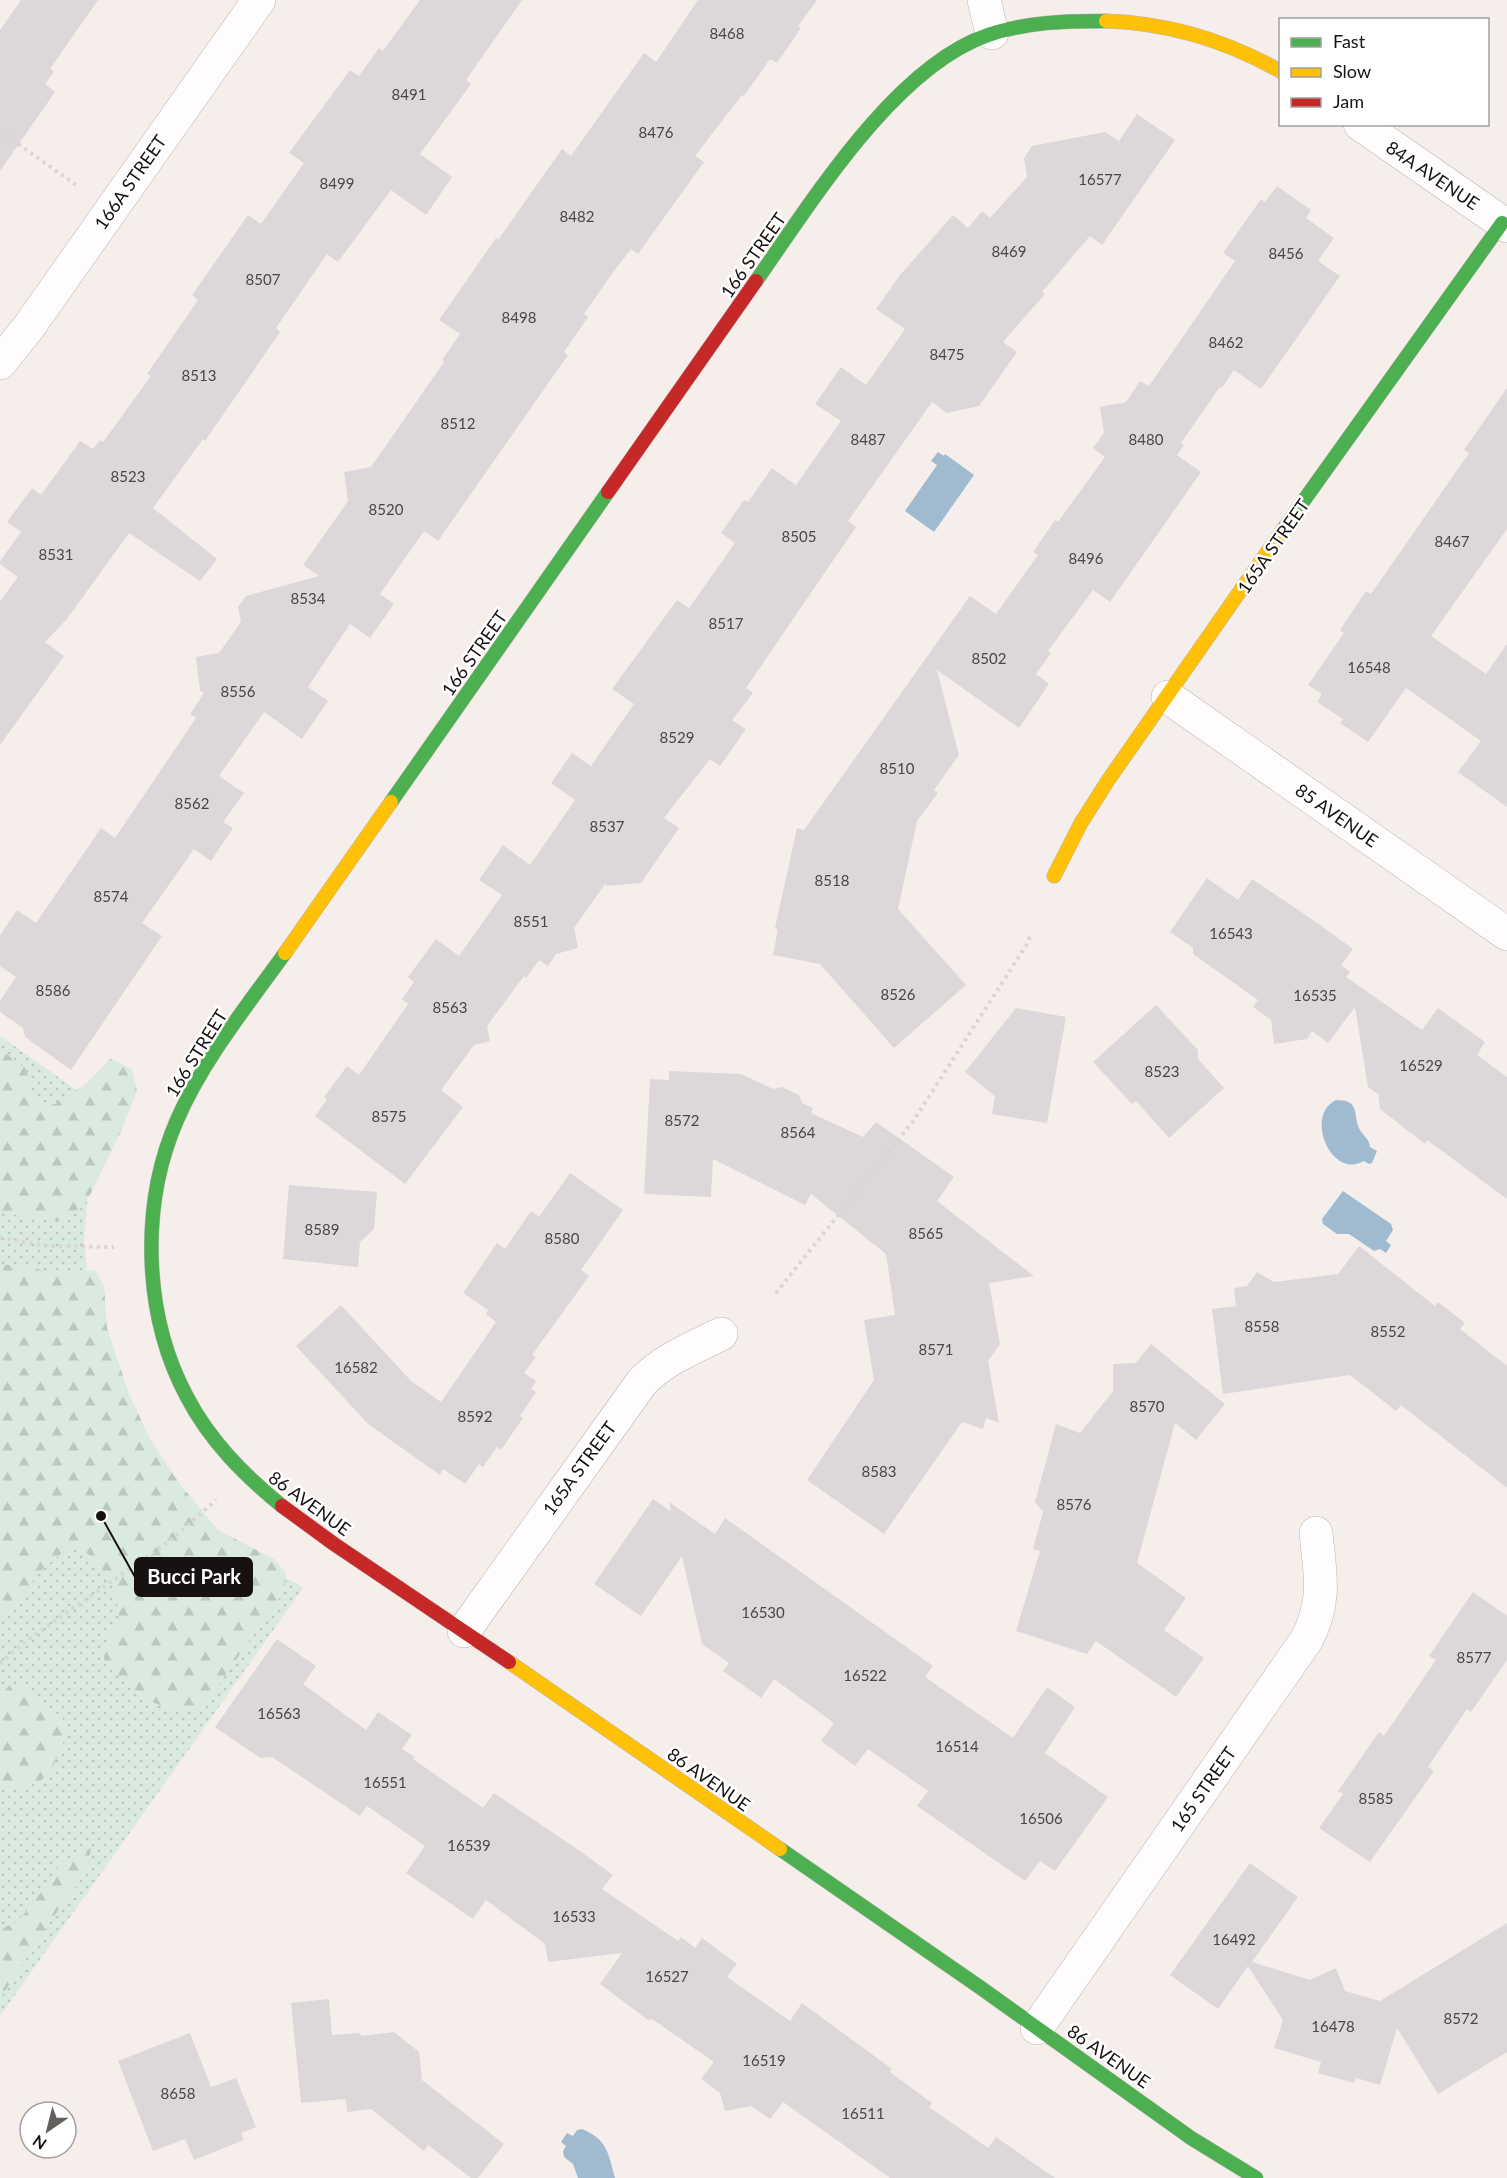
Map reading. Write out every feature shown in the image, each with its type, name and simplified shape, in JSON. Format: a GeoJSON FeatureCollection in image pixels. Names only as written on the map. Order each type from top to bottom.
{"type":"FeatureCollection","features":[{"type":"Feature","properties":{"kind":"street","name":"166A STREET"},"geometry":{"type":"LineString","coordinates":[[0,363],[28,328],[259,0]]}},
{"type":"Feature","properties":{"kind":"street"},"geometry":{"type":"LineString","coordinates":[[984,0],[993,33],[1041,21],[1107,19],[1153,25],[1193,34],[1249,54],[1279,70]]}},
{"type":"Feature","properties":{"kind":"street","name":"166 STREET"},"geometry":{"type":"LineString","coordinates":[[177,1375],[157,1307],[151,1262],[152,1229],[164,1155],[181,1111],[195,1084],[228,1033],[829,177],[859,139],[928,71],[953,51],[993,33]]}},
{"type":"Feature","properties":{"kind":"street","name":"84A AVENUE"},"geometry":{"type":"LineString","coordinates":[[1362,126],[1505,224]]}},
{"type":"Feature","properties":{"kind":"street","name":"165A STREET"},"geometry":{"type":"LineString","coordinates":[[1054,876],[1090,807],[1333,459],[1505,224]]}},
{"type":"Feature","properties":{"kind":"street","name":"85 AVENUE"},"geometry":{"type":"LineString","coordinates":[[1168,697],[1507,934]]}},
{"type":"Feature","properties":{"kind":"street","name":"165A STREET"},"geometry":{"type":"LineString","coordinates":[[464,1630],[642,1382],[674,1357],[721,1334]]}},
{"type":"Feature","properties":{"kind":"street","name":"86 AVENUE"},"geometry":{"type":"LineString","coordinates":[[177,1375],[189,1402],[205,1427],[246,1477],[301,1522],[464,1630],[1037,2028],[1197,2142],[1256,2178]]}},
{"type":"Feature","properties":{"kind":"street","name":"165 STREET"},"geometry":{"type":"LineString","coordinates":[[1037,2028],[1307,1638],[1321,1602],[1322,1590],[1316,1533]]}},
{"type":"Feature","properties":{"kind":"path"},"geometry":{"type":"LineString","coordinates":[[0,131],[85,190]]}},
{"type":"Feature","properties":{"kind":"path"},"geometry":{"type":"LineString","coordinates":[[776,1293],[914,1120],[1027,944],[1031,933]]}},
{"type":"Feature","properties":{"kind":"path"},"geometry":{"type":"LineString","coordinates":[[0,1238],[48,1246],[121,1247]]}},
{"type":"Feature","properties":{"kind":"path"},"geometry":{"type":"LineString","coordinates":[[0,1663],[25,1642],[171,1540],[221,1496]]}},
{"type":"Feature","properties":{"kind":"green space"},"geometry":{"type":"Polygon","coordinates":[[[0,1036],[119,1120],[90,1171],[84,1239],[90,1307],[137,1436],[225,1541],[303,1588],[0,2016],[0,1036]]]}},
{"type":"Feature","properties":{"kind":"green space"},"geometry":{"type":"Polygon","coordinates":[[[0,1049],[27,1069],[29,1087],[38,1102],[55,1104],[87,1083],[111,1058],[132,1070],[137,1091],[120,1133],[90,1195],[63,1221],[38,1220],[0,1211],[0,1049]]]}},
{"type":"Feature","properties":{"kind":"green space"},"geometry":{"type":"Polygon","coordinates":[[[0,1264],[30,1267],[56,1274],[95,1270],[104,1286],[107,1328],[129,1394],[151,1441],[179,1483],[218,1530],[274,1559],[286,1573],[283,1593],[202,1708],[179,1712],[149,1701],[105,1664],[103,1648],[119,1617],[115,1591],[101,1568],[86,1552],[68,1548],[43,1569],[0,1621],[0,1264]]]}},
{"type":"Feature","properties":{"kind":"green space"},"geometry":{"type":"Polygon","coordinates":[[[10,1685],[25,1688],[47,1709],[60,1715],[68,1727],[60,1753],[50,1770],[45,1777],[30,1785],[0,1786],[0,1696],[10,1685]]]}},
{"type":"Feature","properties":{"kind":"green space"},"geometry":{"type":"Polygon","coordinates":[[[91,1848],[87,1870],[40,1936],[0,1999],[0,1930],[18,1921],[61,1863],[91,1848]]]}},
{"type":"Feature","properties":{"kind":"water"},"geometry":{"type":"Polygon","coordinates":[[[938,452],[944,456],[945,454],[974,475],[934,532],[905,511],[937,465],[931,461],[938,452]]]}},
{"type":"Feature","properties":{"kind":"water"},"geometry":{"type":"Polygon","coordinates":[[[1336,1100],[1348,1102],[1354,1107],[1359,1129],[1370,1147],[1377,1151],[1372,1163],[1341,1162],[1332,1154],[1322,1131],[1322,1119],[1327,1108],[1336,1100]]]}},
{"type":"Feature","properties":{"kind":"water"},"geometry":{"type":"Polygon","coordinates":[[[1343,1191],[1391,1224],[1393,1230],[1386,1241],[1391,1245],[1386,1253],[1380,1249],[1374,1251],[1349,1234],[1337,1234],[1323,1224],[1322,1219],[1343,1191]]]}},
{"type":"Feature","properties":{"kind":"water"},"geometry":{"type":"Polygon","coordinates":[[[582,2129],[591,2133],[606,2148],[615,2178],[578,2178],[573,2164],[564,2157],[563,2151],[566,2146],[561,2142],[567,2133],[573,2136],[577,2130],[582,2129]]]}},
{"type":"Feature","properties":{"kind":"building"},"geometry":{"type":"Polygon","coordinates":[[[21,0],[98,0],[50,69],[54,72],[45,84],[55,92],[0,171],[0,30],[21,0]]]}},
{"type":"Feature","properties":{"kind":"building"},"geometry":{"type":"Polygon","coordinates":[[[420,0],[522,0],[466,80],[471,84],[420,154],[452,177],[426,215],[391,190],[338,262],[327,254],[276,328],[280,332],[205,441],[203,439],[153,508],[217,559],[200,581],[129,533],[67,619],[45,642],[64,656],[0,745],[0,601],[18,577],[0,564],[0,561],[21,532],[7,522],[32,488],[41,495],[80,441],[93,449],[100,440],[103,442],[151,376],[147,374],[198,300],[192,295],[248,215],[261,224],[304,163],[289,153],[350,70],[359,76],[379,48],[383,51],[420,0]]]}},
{"type":"Feature","properties":{"kind":"building"},"geometry":{"type":"Polygon","coordinates":[[[698,0],[817,0],[798,26],[801,28],[777,63],[770,59],[744,96],[742,95],[695,156],[704,162],[638,254],[631,249],[611,275],[584,314],[588,317],[564,352],[568,355],[438,541],[424,531],[380,594],[394,604],[370,638],[350,624],[308,687],[328,701],[302,739],[264,712],[219,776],[244,793],[223,822],[233,828],[211,861],[194,849],[142,923],[162,936],[71,1070],[25,1037],[23,1028],[0,1012],[0,1001],[16,977],[0,966],[0,935],[17,910],[36,923],[101,828],[115,838],[196,718],[190,714],[204,693],[200,691],[196,657],[219,653],[241,622],[238,607],[246,596],[319,576],[303,565],[348,501],[344,472],[371,467],[444,362],[442,360],[460,334],[439,320],[562,149],[571,156],[644,53],[656,62],[698,0]]]}},
{"type":"Feature","properties":{"kind":"building"},"geometry":{"type":"Polygon","coordinates":[[[1137,114],[1175,140],[1102,245],[1090,236],[1042,292],[1045,294],[1003,342],[1017,352],[979,406],[947,413],[932,402],[848,521],[856,527],[746,688],[753,693],[732,720],[746,729],[720,766],[710,759],[664,818],[679,828],[641,883],[607,886],[605,884],[574,928],[578,948],[556,954],[548,966],[539,960],[526,978],[524,976],[487,1026],[490,1041],[474,1045],[441,1090],[463,1107],[405,1184],[315,1116],[327,1100],[324,1097],[347,1066],[359,1075],[408,1004],[402,999],[414,982],[408,977],[436,939],[459,956],[502,895],[479,880],[503,845],[530,865],[575,800],[551,783],[572,753],[591,766],[634,704],[612,689],[677,600],[689,608],[735,543],[721,533],[744,500],[748,502],[772,468],[796,485],[841,421],[815,404],[841,367],[866,385],[905,329],[876,309],[900,275],[953,215],[968,228],[982,211],[990,218],[1027,177],[1024,158],[1032,146],[1105,132],[1119,141],[1137,114]]]}},
{"type":"Feature","properties":{"kind":"building"},"geometry":{"type":"Polygon","coordinates":[[[1277,186],[1311,210],[1306,218],[1334,238],[1318,261],[1340,276],[1261,389],[1234,370],[1222,388],[1220,387],[1181,443],[1184,445],[1177,455],[1201,472],[1110,602],[1093,590],[1048,651],[1051,653],[1036,674],[1049,684],[1019,728],[937,670],[959,755],[934,790],[938,793],[917,821],[898,909],[966,985],[894,1048],[820,964],[773,955],[778,929],[775,928],[797,828],[804,830],[970,596],[996,614],[1038,555],[1033,552],[1055,520],[1058,522],[1105,457],[1093,448],[1104,433],[1100,407],[1126,402],[1140,381],[1149,386],[1235,261],[1223,253],[1261,199],[1265,202],[1277,186]]]}},
{"type":"Feature","properties":{"kind":"building"},"geometry":{"type":"Polygon","coordinates":[[[1507,388],[1507,529],[1431,636],[1486,674],[1507,644],[1507,807],[1458,772],[1481,741],[1406,688],[1368,742],[1340,723],[1343,719],[1317,702],[1322,694],[1308,685],[1344,633],[1340,630],[1366,591],[1371,594],[1469,453],[1464,450],[1507,388]]]}},
{"type":"Feature","properties":{"kind":"building"},"geometry":{"type":"Polygon","coordinates":[[[1207,878],[1238,900],[1252,879],[1353,949],[1341,965],[1350,972],[1346,977],[1422,1030],[1438,1008],[1485,1042],[1477,1055],[1507,1077],[1507,1199],[1427,1140],[1425,1144],[1380,1109],[1378,1094],[1368,1087],[1355,1007],[1328,1043],[1312,1031],[1307,1039],[1274,1044],[1271,1020],[1253,1007],[1258,1000],[1193,954],[1193,948],[1170,932],[1207,878]]]}},
{"type":"Feature","properties":{"kind":"building"},"geometry":{"type":"Polygon","coordinates":[[[1156,1005],[1198,1050],[1198,1059],[1224,1088],[1169,1138],[1136,1101],[1132,1104],[1093,1062],[1156,1005]]]}},
{"type":"Feature","properties":{"kind":"building"},"geometry":{"type":"Polygon","coordinates":[[[1016,1008],[1066,1017],[1047,1123],[992,1114],[995,1096],[965,1072],[1016,1008]]]}},
{"type":"Feature","properties":{"kind":"building"},"geometry":{"type":"Polygon","coordinates":[[[669,1071],[741,1074],[773,1089],[782,1087],[799,1095],[802,1103],[813,1108],[811,1113],[863,1137],[876,1122],[954,1177],[937,1201],[1034,1276],[989,1283],[1000,1344],[988,1361],[999,1423],[986,1418],[983,1429],[962,1422],[884,1534],[807,1480],[874,1380],[864,1320],[895,1315],[886,1254],[811,1194],[805,1205],[713,1159],[711,1197],[644,1194],[650,1079],[669,1080],[669,1071]]]}},
{"type":"Feature","properties":{"kind":"building"},"geometry":{"type":"Polygon","coordinates":[[[570,1173],[623,1210],[581,1270],[589,1276],[532,1355],[536,1357],[524,1373],[536,1381],[531,1389],[536,1392],[520,1416],[523,1418],[501,1450],[497,1447],[483,1467],[479,1464],[465,1484],[443,1469],[440,1475],[368,1424],[296,1346],[341,1305],[411,1381],[441,1402],[496,1322],[486,1314],[488,1310],[463,1293],[497,1243],[505,1249],[531,1211],[539,1217],[570,1173]]]}},
{"type":"Feature","properties":{"kind":"building"},"geometry":{"type":"Polygon","coordinates":[[[289,1185],[377,1192],[374,1229],[360,1242],[358,1267],[283,1259],[289,1185]]]}},
{"type":"Feature","properties":{"kind":"building"},"geometry":{"type":"Polygon","coordinates":[[[1359,1246],[1435,1306],[1438,1302],[1465,1323],[1460,1329],[1507,1366],[1507,1488],[1401,1405],[1396,1411],[1350,1375],[1223,1394],[1212,1309],[1236,1306],[1234,1288],[1247,1286],[1257,1272],[1274,1282],[1338,1274],[1359,1246]]]}},
{"type":"Feature","properties":{"kind":"building"},"geometry":{"type":"Polygon","coordinates":[[[1151,1344],[1225,1404],[1196,1440],[1175,1423],[1137,1563],[1186,1598],[1164,1630],[1204,1658],[1176,1697],[1096,1641],[1087,1654],[1016,1631],[1040,1551],[1033,1549],[1043,1512],[1035,1502],[1056,1424],[1080,1433],[1113,1391],[1113,1364],[1136,1363],[1151,1344]]]}},
{"type":"Feature","properties":{"kind":"building"},"geometry":{"type":"Polygon","coordinates":[[[653,1499],[671,1510],[669,1502],[715,1534],[725,1518],[933,1666],[925,1677],[1013,1738],[1047,1687],[1075,1707],[1045,1753],[1108,1797],[1055,1871],[1040,1861],[1025,1881],[917,1806],[928,1791],[868,1749],[855,1766],[821,1741],[834,1723],[774,1679],[761,1698],[723,1671],[729,1663],[702,1644],[682,1556],[641,1616],[594,1584],[653,1499]]]}},
{"type":"Feature","properties":{"kind":"building"},"geometry":{"type":"Polygon","coordinates":[[[1473,1592],[1507,1616],[1507,1660],[1471,1712],[1467,1709],[1428,1767],[1434,1771],[1370,1862],[1319,1828],[1343,1794],[1338,1791],[1379,1732],[1384,1736],[1436,1660],[1429,1656],[1473,1592]]]}},
{"type":"Feature","properties":{"kind":"building"},"geometry":{"type":"Polygon","coordinates":[[[277,1639],[316,1666],[303,1684],[366,1730],[378,1712],[412,1735],[402,1749],[415,1757],[413,1759],[483,1808],[494,1793],[580,1851],[613,1875],[602,1889],[678,1941],[681,1937],[695,1948],[702,1938],[737,1964],[727,1977],[790,2021],[802,2003],[892,2069],[890,2072],[932,2103],[929,2107],[988,2148],[996,2137],[1055,2178],[890,2178],[783,2102],[770,2119],[751,2106],[725,2111],[720,2093],[701,2079],[714,2062],[652,2019],[648,2020],[600,1984],[622,1953],[548,1962],[545,1944],[486,1900],[473,1919],[406,1873],[425,1846],[367,1806],[360,1816],[272,1757],[260,1758],[215,1727],[277,1639]]]}},
{"type":"Feature","properties":{"kind":"building"},"geometry":{"type":"Polygon","coordinates":[[[1250,1863],[1298,1897],[1252,1962],[1310,1980],[1336,1968],[1345,1991],[1380,2001],[1507,1923],[1507,2052],[1438,2094],[1397,2028],[1380,2085],[1356,2078],[1354,2083],[1318,2073],[1321,2062],[1274,2048],[1283,2020],[1248,1966],[1218,2009],[1170,1975],[1250,1863]]]}},
{"type":"Feature","properties":{"kind":"building"},"geometry":{"type":"Polygon","coordinates":[[[329,1999],[332,2035],[360,2033],[361,2036],[394,2032],[419,2052],[422,2080],[504,2144],[478,2178],[471,2178],[428,2145],[424,2151],[371,2109],[347,2112],[346,2099],[301,2103],[291,2003],[329,1999]]]}},
{"type":"Feature","properties":{"kind":"building"},"geometry":{"type":"Polygon","coordinates":[[[190,2033],[211,2087],[236,2078],[256,2127],[241,2133],[244,2140],[194,2160],[185,2139],[153,2151],[118,2061],[190,2033]]]}},
{"type":"Feature","properties":{"kind":"traffic: fast"},"geometry":{"type":"LineString","coordinates":[[756,281],[802,214],[857,141],[888,106],[920,76],[953,52],[988,35],[1017,27],[1046,23],[1106,21]]}},
{"type":"Feature","properties":{"kind":"traffic: fast"},"geometry":{"type":"LineString","coordinates":[[1282,531],[1502,223]]}},
{"type":"Feature","properties":{"kind":"traffic: fast"},"geometry":{"type":"LineString","coordinates":[[391,802],[608,492]]}},
{"type":"Feature","properties":{"kind":"traffic: fast"},"geometry":{"type":"LineString","coordinates":[[282,1506],[254,1482],[217,1443],[196,1413],[172,1365],[155,1296],[152,1223],[165,1153],[177,1120],[213,1055],[285,953]]}},
{"type":"Feature","properties":{"kind":"traffic: fast"},"geometry":{"type":"LineString","coordinates":[[780,1849],[981,1988],[1191,2138],[1256,2178]]}},
{"type":"Feature","properties":{"kind":"traffic: slow"},"geometry":{"type":"LineString","coordinates":[[1106,21],[1152,25],[1196,35],[1238,50],[1279,70]]}},
{"type":"Feature","properties":{"kind":"traffic: slow"},"geometry":{"type":"LineString","coordinates":[[1054,876],[1081,823],[1109,779],[1282,531]]}},
{"type":"Feature","properties":{"kind":"traffic: slow"},"geometry":{"type":"LineString","coordinates":[[285,953],[391,802]]}},
{"type":"Feature","properties":{"kind":"traffic: slow"},"geometry":{"type":"LineString","coordinates":[[509,1662],[780,1849]]}},
{"type":"Feature","properties":{"kind":"traffic: jam"},"geometry":{"type":"LineString","coordinates":[[608,492],[756,281]]}},
{"type":"Feature","properties":{"kind":"traffic: jam"},"geometry":{"type":"LineString","coordinates":[[282,1506],[334,1544],[509,1662]]}},
{"type":"Feature","properties":{"kind":"place","name":"Bucci Park"},"geometry":{"type":"Point","coordinates":[101,1516]}}]}
